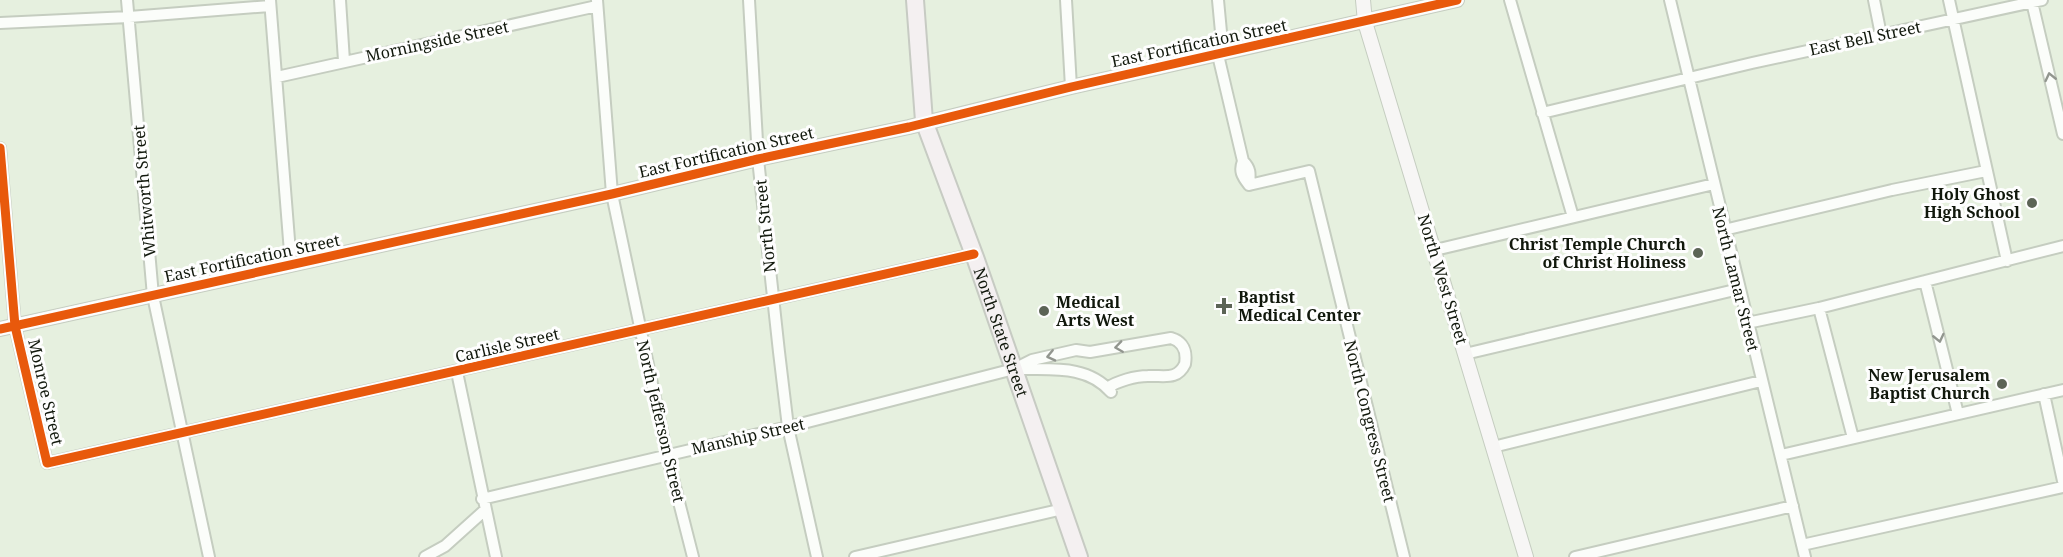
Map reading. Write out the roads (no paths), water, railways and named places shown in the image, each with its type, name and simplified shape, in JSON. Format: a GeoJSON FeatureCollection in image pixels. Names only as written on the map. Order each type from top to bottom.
{"type":"FeatureCollection","features":[{"type":"Feature","properties":{"kind":"main road","name":"North State Street"},"geometry":{"type":"LineString","coordinates":[[915,0],[924,122],[974,254],[1079,557]]}},
{"type":"Feature","properties":{"kind":"street","name":"Whitworth Street"},"geometry":{"type":"LineString","coordinates":[[127,0],[153,296],[209,557]]}},
{"type":"Feature","properties":{"kind":"street"},"geometry":{"type":"LineString","coordinates":[[340,0],[344,61]]}},
{"type":"Feature","properties":{"kind":"street","name":"North Street"},"geometry":{"type":"LineString","coordinates":[[749,0],[758,159],[788,427],[817,557]]}},
{"type":"Feature","properties":{"kind":"street"},"geometry":{"type":"LineString","coordinates":[[1066,0],[1071,87]]}},
{"type":"Feature","properties":{"kind":"street","name":"North Congress Street"},"geometry":{"type":"LineString","coordinates":[[1218,0],[1221,32],[1218,55],[1243,161],[1240,168],[1242,175],[1249,185],[1309,171],[1404,557]]}},
{"type":"Feature","properties":{"kind":"street","name":"North West Street"},"geometry":{"type":"LineString","coordinates":[[1364,0],[1365,22],[1526,557]]}},
{"type":"Feature","properties":{"kind":"street","name":"East Fortification Street"},"geometry":{"type":"LineString","coordinates":[[0,330],[909,127],[1071,87],[1457,0]]}},
{"type":"Feature","properties":{"kind":"street"},"geometry":{"type":"LineString","coordinates":[[1510,0],[1573,217]]}},
{"type":"Feature","properties":{"kind":"street","name":"North Lamar Street"},"geometry":{"type":"LineString","coordinates":[[1670,0],[1805,557]]}},
{"type":"Feature","properties":{"kind":"street"},"geometry":{"type":"LineString","coordinates":[[1874,0],[1881,35]]}},
{"type":"Feature","properties":{"kind":"street"},"geometry":{"type":"LineString","coordinates":[[1949,0],[2007,261]]}},
{"type":"Feature","properties":{"kind":"street"},"geometry":{"type":"LineString","coordinates":[[2037,1],[2063,134]]}},
{"type":"Feature","properties":{"kind":"street","name":"East Bell Street"},"geometry":{"type":"LineString","coordinates":[[1542,113],[1689,77],[2037,1]]}},
{"type":"Feature","properties":{"kind":"street"},"geometry":{"type":"LineString","coordinates":[[0,23],[129,17],[270,3],[291,265]]}},
{"type":"Feature","properties":{"kind":"street","name":"Morningside Street"},"geometry":{"type":"LineString","coordinates":[[277,77],[597,3]]}},
{"type":"Feature","properties":{"kind":"street","name":"North Jefferson Street"},"geometry":{"type":"LineString","coordinates":[[597,3],[612,194],[640,330],[693,557]]}},
{"type":"Feature","properties":{"kind":"street","name":"Monroe Street"},"geometry":{"type":"LineString","coordinates":[[0,148],[15,326],[47,463]]}},
{"type":"Feature","properties":{"kind":"street"},"geometry":{"type":"LineString","coordinates":[[1724,230],[1892,190],[1986,171]]}},
{"type":"Feature","properties":{"kind":"street"},"geometry":{"type":"LineString","coordinates":[[1434,250],[1713,184]]}},
{"type":"Feature","properties":{"kind":"street"},"geometry":{"type":"LineString","coordinates":[[1747,324],[2063,246]]}},
{"type":"Feature","properties":{"kind":"street","name":"Carlisle Street"},"geometry":{"type":"LineString","coordinates":[[47,463],[974,254]]}},
{"type":"Feature","properties":{"kind":"street"},"geometry":{"type":"LineString","coordinates":[[1925,281],[1958,414]]}},
{"type":"Feature","properties":{"kind":"street"},"geometry":{"type":"LineString","coordinates":[[1465,354],[1739,289]]}},
{"type":"Feature","properties":{"kind":"street"},"geometry":{"type":"LineString","coordinates":[[1819,308],[1853,438]]}},
{"type":"Feature","properties":{"kind":"street","name":"Manship Street"},"geometry":{"type":"LineString","coordinates":[[482,498],[788,427],[1014,369],[1032,360],[1076,350],[1090,352],[1171,338],[1183,345],[1185,364],[1178,374],[1167,377],[1147,375],[1115,383],[1109,390],[1086,375],[1071,370],[1014,369]]}},
{"type":"Feature","properties":{"kind":"street"},"geometry":{"type":"LineString","coordinates":[[457,372],[496,557]]}},
{"type":"Feature","properties":{"kind":"street"},"geometry":{"type":"LineString","coordinates":[[1493,447],[1761,381]]}},
{"type":"Feature","properties":{"kind":"street"},"geometry":{"type":"LineString","coordinates":[[1781,455],[2063,390]]}},
{"type":"Feature","properties":{"kind":"street"},"geometry":{"type":"LineString","coordinates":[[2044,394],[2063,481]]}},
{"type":"Feature","properties":{"kind":"street"},"geometry":{"type":"LineString","coordinates":[[1802,545],[2063,487]]}},
{"type":"Feature","properties":{"kind":"street"},"geometry":{"type":"LineString","coordinates":[[1575,557],[1793,506]]}},
{"type":"Feature","properties":{"kind":"street"},"geometry":{"type":"LineString","coordinates":[[855,557],[1063,509]]}},
{"type":"Feature","properties":{"kind":"street"},"geometry":{"type":"LineString","coordinates":[[425,557],[445,546],[485,510]]}},
{"type":"Feature","properties":{"kind":"place","name":"Holy Ghost High School"},"geometry":{"type":"Point","coordinates":[2032,203]}},
{"type":"Feature","properties":{"kind":"place","name":"Christ Temple Church of Christ Holiness"},"geometry":{"type":"Point","coordinates":[1698,253]}},
{"type":"Feature","properties":{"kind":"place","name":"Baptist Medical Center"},"geometry":{"type":"Point","coordinates":[1224,306]}},
{"type":"Feature","properties":{"kind":"place","name":"Medical Arts West"},"geometry":{"type":"Point","coordinates":[1044,311]}},
{"type":"Feature","properties":{"kind":"place","name":"New Jerusalem Baptist Church"},"geometry":{"type":"Point","coordinates":[2002,384]}}]}
